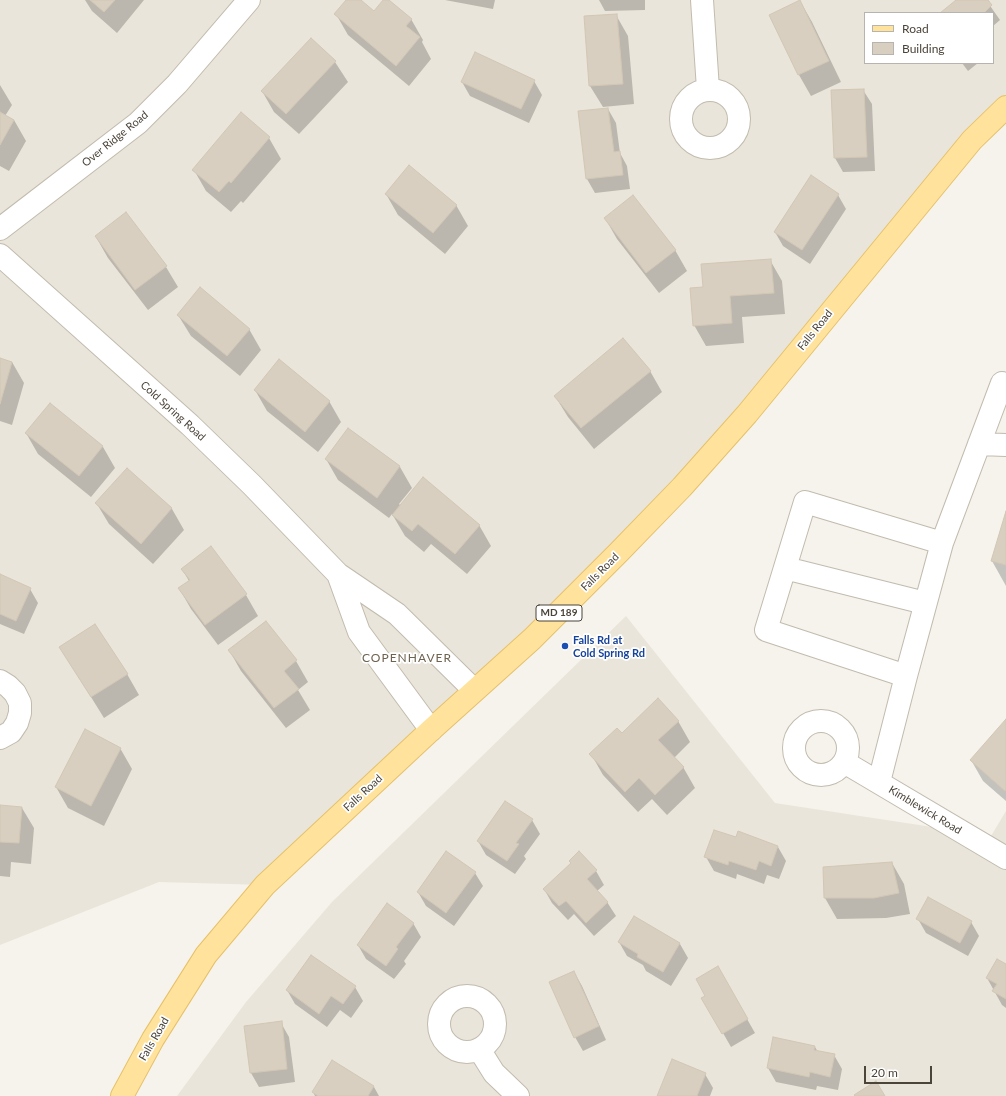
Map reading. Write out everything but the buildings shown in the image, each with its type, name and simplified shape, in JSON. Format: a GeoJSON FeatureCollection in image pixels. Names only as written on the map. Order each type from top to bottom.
{"type":"FeatureCollection","features":[{"type":"Feature","properties":{"kind":"main road","name":"Falls Road"},"geometry":{"type":"LineString","coordinates":[[122,1096],[153,1039],[206,955],[265,885],[430,730],[532,639],[682,488],[747,414],[972,140],[1006,107]]}},
{"type":"Feature","properties":{"kind":"street","name":"Over Ridge Road"},"geometry":{"type":"LineString","coordinates":[[0,229],[138,123],[177,84],[249,0]]}},
{"type":"Feature","properties":{"kind":"street"},"geometry":{"type":"LineString","coordinates":[[702,0],[708,90]]}},
{"type":"Feature","properties":{"kind":"street","name":"Cold Spring Road"},"geometry":{"type":"LineString","coordinates":[[0,256],[213,447],[338,574],[397,614],[474,690]]}},
{"type":"Feature","properties":{"kind":"street"},"geometry":{"type":"LineString","coordinates":[[879,782],[942,543],[1002,383],[1006,384]]}},
{"type":"Feature","properties":{"kind":"street"},"geometry":{"type":"LineString","coordinates":[[979,444],[1006,445]]}},
{"type":"Feature","properties":{"kind":"street"},"geometry":{"type":"LineString","coordinates":[[906,676],[766,630],[805,502],[942,543]]}},
{"type":"Feature","properties":{"kind":"street"},"geometry":{"type":"LineString","coordinates":[[785,568],[925,604]]}},
{"type":"Feature","properties":{"kind":"street","name":"Cold Spring Road"},"geometry":{"type":"LineString","coordinates":[[338,574],[359,632],[430,730]]}},
{"type":"Feature","properties":{"kind":"street"},"geometry":{"type":"LineString","coordinates":[[0,681],[16,693],[20,703],[20,713],[17,723],[11,732],[0,738]]}},
{"type":"Feature","properties":{"kind":"street","name":"Kimblewick Road"},"geometry":{"type":"LineString","coordinates":[[844,762],[1006,858]]}},
{"type":"Feature","properties":{"kind":"street"},"geometry":{"type":"LineString","coordinates":[[479,1049],[494,1073],[518,1096]]}},
{"type":"Feature","properties":{"kind":"shaded area"},"geometry":{"type":"Polygon","coordinates":[[[0,0],[1006,0],[1006,107],[747,414],[265,885],[159,882],[0,945],[0,0]]]}},
{"type":"Feature","properties":{"kind":"shaded area"},"geometry":{"type":"Polygon","coordinates":[[[626,616],[775,803],[991,836],[1006,811],[1006,1096],[177,1096],[246,1002],[332,902],[626,616]]]}},
{"type":"Feature","properties":{"kind":"place","name":"Falls Rd at Cold Spring Rd"},"geometry":{"type":"Point","coordinates":[565,646]}},
{"type":"Feature","properties":{"kind":"district","name":"COPENHAVER"},"geometry":{"type":"Point","coordinates":[407,658]}}]}
